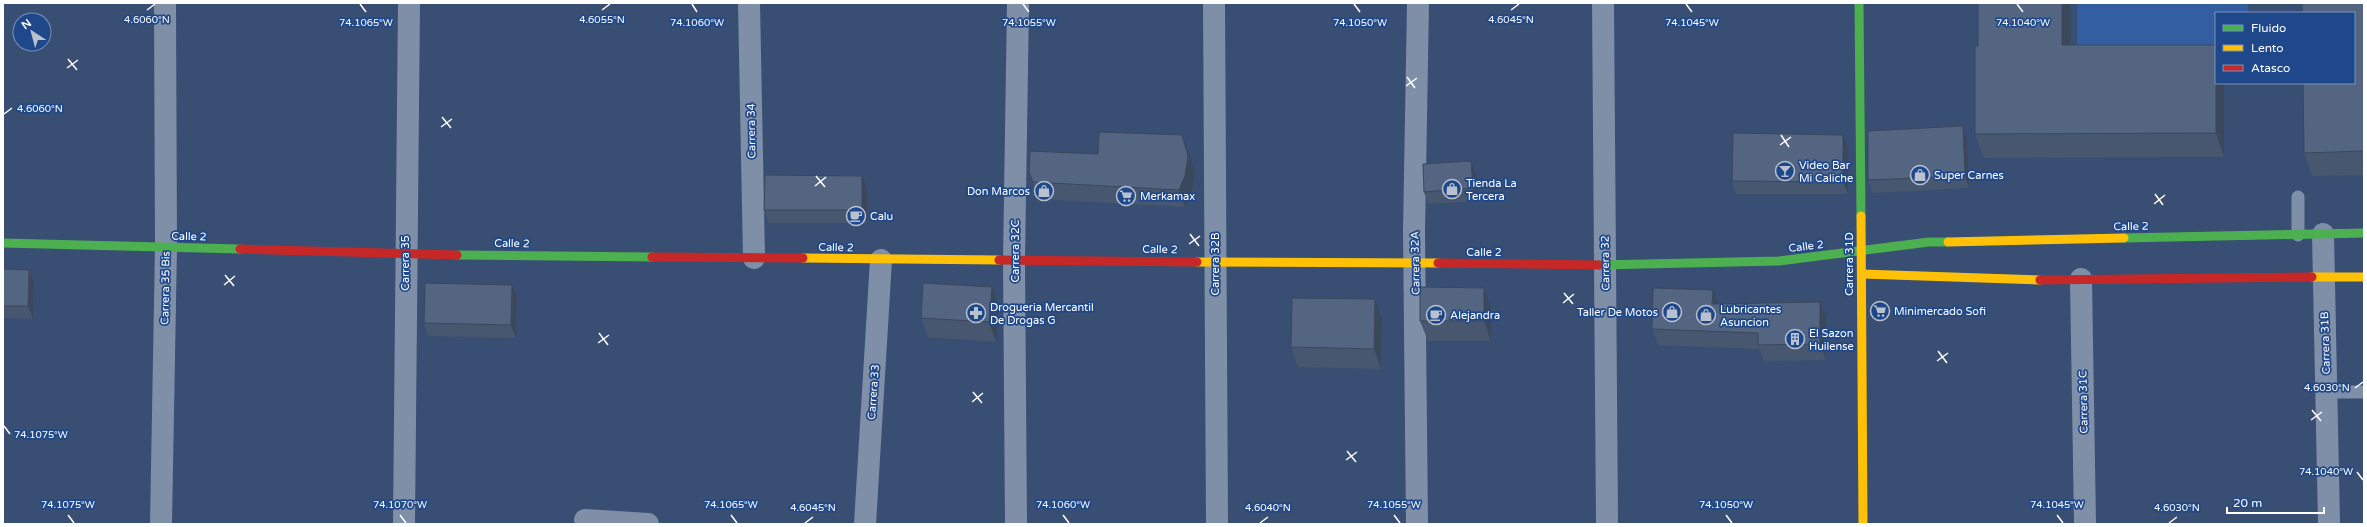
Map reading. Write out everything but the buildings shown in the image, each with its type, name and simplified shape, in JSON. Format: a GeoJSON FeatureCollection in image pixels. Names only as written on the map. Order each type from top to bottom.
{"type":"FeatureCollection","features":[{"type":"Feature","properties":{"kind":"street","name":"Carrera 35 Bis"},"geometry":{"type":"LineString","coordinates":[[161,524],[166,248],[165,3]]}},
{"type":"Feature","properties":{"kind":"street","name":"Carrera 35"},"geometry":{"type":"LineString","coordinates":[[404,524],[408,3]]}},
{"type":"Feature","properties":{"kind":"street","name":"Carrera 34"},"geometry":{"type":"LineString","coordinates":[[749,3],[754,258]]}},
{"type":"Feature","properties":{"kind":"street","name":"Carrera 32C"},"geometry":{"type":"LineString","coordinates":[[1016,524],[1014,260],[1018,3]]}},
{"type":"Feature","properties":{"kind":"street","name":"Carrera 32B"},"geometry":{"type":"LineString","coordinates":[[1214,3],[1217,524]]}},
{"type":"Feature","properties":{"kind":"street","name":"Carrera 32A"},"geometry":{"type":"LineString","coordinates":[[1418,3],[1415,263],[1418,524]]}},
{"type":"Feature","properties":{"kind":"street","name":"Carrera 32"},"geometry":{"type":"LineString","coordinates":[[1603,3],[1607,524]]}},
{"type":"Feature","properties":{"kind":"street","name":"Carrera 31D"},"geometry":{"type":"LineString","coordinates":[[1859,3],[1863,524]]}},
{"type":"Feature","properties":{"kind":"street","name":"Calle 2"},"geometry":{"type":"LineString","coordinates":[[3,243],[406,254],[881,260],[1606,265],[1779,261],[1929,242],[2364,233]]}},
{"type":"Feature","properties":{"kind":"street","name":"Carrera 31B"},"geometry":{"type":"LineString","coordinates":[[2323,234],[2329,524]]}},
{"type":"Feature","properties":{"kind":"street","name":"Carrera 33"},"geometry":{"type":"LineString","coordinates":[[865,524],[881,260]]}},
{"type":"Feature","properties":{"kind":"street"},"geometry":{"type":"LineString","coordinates":[[1862,274],[2002,280],[2364,277]]}},
{"type":"Feature","properties":{"kind":"street","name":"Carrera 31C"},"geometry":{"type":"LineString","coordinates":[[2081,279],[2085,524]]}},
{"type":"Feature","properties":{"kind":"street"},"geometry":{"type":"LineString","coordinates":[[584,520],[648,524]]}},
{"type":"Feature","properties":{"kind":"lane"},"geometry":{"type":"LineString","coordinates":[[2298,197],[2298,235]]}},
{"type":"Feature","properties":{"kind":"lane"},"geometry":{"type":"LineString","coordinates":[[2326,392],[2364,392]]}},
{"type":"Feature","properties":{"kind":"shaded area"},"geometry":{"type":"Polygon","coordinates":[[[2077,3],[2248,3],[2248,12],[2215,12],[2215,62],[2077,61],[2077,3]]]}},
{"type":"Feature","properties":{"kind":"traffic: fast"},"geometry":{"type":"LineString","coordinates":[[1859,3],[1861,216]]}},
{"type":"Feature","properties":{"kind":"traffic: fast"},"geometry":{"type":"LineString","coordinates":[[2124,238],[2364,233]]}},
{"type":"Feature","properties":{"kind":"traffic: fast"},"geometry":{"type":"LineString","coordinates":[[1599,265],[1779,261],[1929,242],[1948,242]]}},
{"type":"Feature","properties":{"kind":"traffic: fast"},"geometry":{"type":"LineString","coordinates":[[3,243],[240,249]]}},
{"type":"Feature","properties":{"kind":"traffic: fast"},"geometry":{"type":"LineString","coordinates":[[457,255],[652,257]]}},
{"type":"Feature","properties":{"kind":"traffic: slow"},"geometry":{"type":"LineString","coordinates":[[1861,216],[1863,524]]}},
{"type":"Feature","properties":{"kind":"traffic: slow"},"geometry":{"type":"LineString","coordinates":[[1948,242],[2124,238]]}},
{"type":"Feature","properties":{"kind":"traffic: slow"},"geometry":{"type":"LineString","coordinates":[[803,258],[999,260]]}},
{"type":"Feature","properties":{"kind":"traffic: slow"},"geometry":{"type":"LineString","coordinates":[[1197,262],[1438,263]]}},
{"type":"Feature","properties":{"kind":"traffic: slow"},"geometry":{"type":"LineString","coordinates":[[1862,274],[2040,280]]}},
{"type":"Feature","properties":{"kind":"traffic: slow"},"geometry":{"type":"LineString","coordinates":[[2312,277],[2364,277]]}},
{"type":"Feature","properties":{"kind":"traffic: jam"},"geometry":{"type":"LineString","coordinates":[[240,249],[457,255]]}},
{"type":"Feature","properties":{"kind":"traffic: jam"},"geometry":{"type":"LineString","coordinates":[[652,257],[803,258]]}},
{"type":"Feature","properties":{"kind":"traffic: jam"},"geometry":{"type":"LineString","coordinates":[[999,260],[1197,262]]}},
{"type":"Feature","properties":{"kind":"traffic: jam"},"geometry":{"type":"LineString","coordinates":[[1438,263],[1599,265]]}},
{"type":"Feature","properties":{"kind":"traffic: jam"},"geometry":{"type":"LineString","coordinates":[[2040,280],[2312,277]]}},
{"type":"Feature","properties":{"kind":"place","name":"Video Bar Mi Caliche"},"geometry":{"type":"Point","coordinates":[1785,171]}},
{"type":"Feature","properties":{"kind":"place","name":"Super Carnes"},"geometry":{"type":"Point","coordinates":[1920,175]}},
{"type":"Feature","properties":{"kind":"place","name":"Tienda La Tercera"},"geometry":{"type":"Point","coordinates":[1452,189]}},
{"type":"Feature","properties":{"kind":"place","name":"Don Marcos"},"geometry":{"type":"Point","coordinates":[1044,191]}},
{"type":"Feature","properties":{"kind":"place","name":"Merkamax"},"geometry":{"type":"Point","coordinates":[1126,196]}},
{"type":"Feature","properties":{"kind":"place","name":"Calu"},"geometry":{"type":"Point","coordinates":[856,216]}},
{"type":"Feature","properties":{"kind":"place","name":"Minimercado Sofi"},"geometry":{"type":"Point","coordinates":[1880,311]}},
{"type":"Feature","properties":{"kind":"place","name":"Taller De Motos"},"geometry":{"type":"Point","coordinates":[1672,312]}},
{"type":"Feature","properties":{"kind":"place","name":"Drogueria Mercantil De Drogas G"},"geometry":{"type":"Point","coordinates":[976,313]}},
{"type":"Feature","properties":{"kind":"place","name":"Alejandra"},"geometry":{"type":"Point","coordinates":[1436,315]}},
{"type":"Feature","properties":{"kind":"place","name":"Lubricantes Asuncion"},"geometry":{"type":"Point","coordinates":[1706,315]}},
{"type":"Feature","properties":{"kind":"place","name":"El Sazon Huilense"},"geometry":{"type":"Point","coordinates":[1795,339]}}]}
